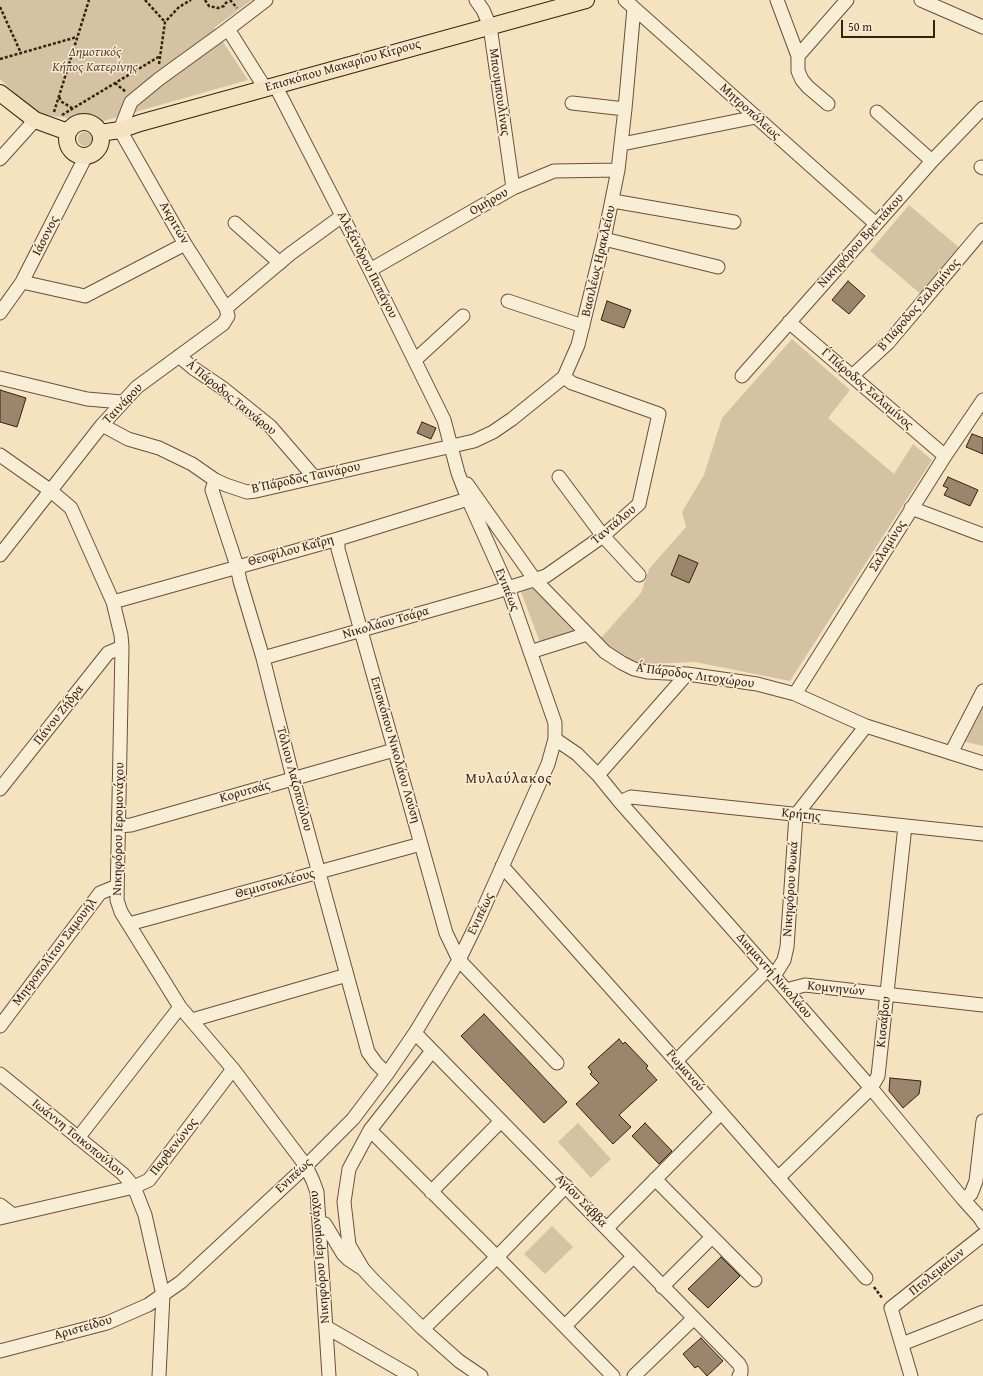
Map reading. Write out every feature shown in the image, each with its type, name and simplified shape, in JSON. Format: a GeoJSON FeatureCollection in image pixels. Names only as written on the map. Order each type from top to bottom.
{"type":"FeatureCollection","features":[{"type":"Feature","properties":{"kind":"main road","name":"Επισκόπου Μακαρίου Κίτρους"},"geometry":{"type":"LineString","coordinates":[[100,133],[120,130],[140,122],[586,0]]}},
{"type":"Feature","properties":{"kind":"main road"},"geometry":{"type":"LineString","coordinates":[[0,93],[35,120],[68,132]]}},
{"type":"Feature","properties":{"kind":"main road"},"geometry":{"type":"LineString","coordinates":[[81,122],[93,124],[100,133],[100,145],[92,154],[86,156],[72,152],[67,142],[68,132],[71,127],[81,122]]}},
{"type":"Feature","properties":{"kind":"street"},"geometry":{"type":"LineString","coordinates":[[120,130],[131,102],[159,79],[266,0]]}},
{"type":"Feature","properties":{"kind":"street","name":"Μπουμπουλίνας"},"geometry":{"type":"LineString","coordinates":[[476,0],[483,10],[490,26],[513,188]]}},
{"type":"Feature","properties":{"kind":"street"},"geometry":{"type":"LineString","coordinates":[[777,0],[798,56],[798,71],[802,80],[808,88],[828,104]]}},
{"type":"Feature","properties":{"kind":"street"},"geometry":{"type":"LineString","coordinates":[[798,56],[847,0]]}},
{"type":"Feature","properties":{"kind":"street"},"geometry":{"type":"LineString","coordinates":[[921,0],[983,27]]}},
{"type":"Feature","properties":{"kind":"street","name":"Βασιλέως Ηρακλείου"},"geometry":{"type":"LineString","coordinates":[[451,447],[474,441],[493,432],[512,419],[564,377],[578,345],[613,201],[622,144],[625,109],[629,4]]}},
{"type":"Feature","properties":{"kind":"street","name":"Μητροπόλεως"},"geometry":{"type":"LineString","coordinates":[[629,4],[876,224]]}},
{"type":"Feature","properties":{"kind":"street","name":"Αλεξάνδρου Παπάγου"},"geometry":{"type":"LineString","coordinates":[[228,29],[270,87],[342,216],[444,420],[451,447]]}},
{"type":"Feature","properties":{"kind":"street"},"geometry":{"type":"LineString","coordinates":[[572,103],[625,109]]}},
{"type":"Feature","properties":{"kind":"street","name":"Νικηφόρου Βρεττάκου"},"geometry":{"type":"LineString","coordinates":[[742,376],[932,161],[983,108]]}},
{"type":"Feature","properties":{"kind":"street"},"geometry":{"type":"LineString","coordinates":[[876,112],[932,161]]}},
{"type":"Feature","properties":{"kind":"street"},"geometry":{"type":"LineString","coordinates":[[622,144],[756,117]]}},
{"type":"Feature","properties":{"kind":"street"},"geometry":{"type":"LineString","coordinates":[[0,160],[35,120]]}},
{"type":"Feature","properties":{"kind":"street","name":"Ακριτών"},"geometry":{"type":"LineString","coordinates":[[120,130],[185,244],[227,312]]}},
{"type":"Feature","properties":{"kind":"street","name":"Ιάσονος"},"geometry":{"type":"LineString","coordinates":[[0,313],[22,282],[86,156]]}},
{"type":"Feature","properties":{"kind":"street","name":"Ομήρου"},"geometry":{"type":"LineString","coordinates":[[370,270],[513,188],[554,171],[618,170]]}},
{"type":"Feature","properties":{"kind":"street"},"geometry":{"type":"LineString","coordinates":[[613,201],[734,222]]}},
{"type":"Feature","properties":{"kind":"street","name":"Ταινάρου"},"geometry":{"type":"LineString","coordinates":[[0,555],[102,426],[137,387],[223,324],[227,312],[280,263],[342,216]]}},
{"type":"Feature","properties":{"kind":"street"},"geometry":{"type":"LineString","coordinates":[[235,223],[280,263]]}},
{"type":"Feature","properties":{"kind":"street","name":"Β΄ Πάροδος Σαλαμίνος"},"geometry":{"type":"LineString","coordinates":[[852,376],[888,343],[983,230]]}},
{"type":"Feature","properties":{"kind":"street"},"geometry":{"type":"LineString","coordinates":[[604,239],[718,267]]}},
{"type":"Feature","properties":{"kind":"street"},"geometry":{"type":"LineString","coordinates":[[22,282],[85,296],[185,244]]}},
{"type":"Feature","properties":{"kind":"street"},"geometry":{"type":"LineString","coordinates":[[508,301],[583,326]]}},
{"type":"Feature","properties":{"kind":"street"},"geometry":{"type":"LineString","coordinates":[[415,360],[463,316]]}},
{"type":"Feature","properties":{"kind":"street","name":"Γ΄ Πάροδος Σαλαμίνος"},"geometry":{"type":"LineString","coordinates":[[789,322],[944,456]]}},
{"type":"Feature","properties":{"kind":"street","name":"Α΄ Πάροδος Ταινάρου"},"geometry":{"type":"LineString","coordinates":[[179,356],[193,368],[224,389],[270,426],[314,477]]}},
{"type":"Feature","properties":{"kind":"street","name":"Ταντάλου"},"geometry":{"type":"LineString","coordinates":[[508,588],[546,576],[603,536],[639,504],[659,414],[572,383],[564,377]]}},
{"type":"Feature","properties":{"kind":"street"},"geometry":{"type":"LineString","coordinates":[[0,378],[87,399],[122,402]]}},
{"type":"Feature","properties":{"kind":"street","name":"Σαλαμίνος"},"geometry":{"type":"LineString","coordinates":[[795,694],[944,456],[983,400]]}},
{"type":"Feature","properties":{"kind":"street","name":"Β΄ Πάροδος Ταινάρου"},"geometry":{"type":"LineString","coordinates":[[102,426],[128,439],[159,448],[192,464],[215,480],[237,489],[252,492],[451,447]]}},
{"type":"Feature","properties":{"kind":"street","name":"Ενιπέως"},"geometry":{"type":"LineString","coordinates":[[163,1295],[181,1282],[306,1166],[353,1119],[387,1074],[415,1033],[458,960],[477,923],[548,764],[555,739],[555,723],[508,588],[468,499],[458,473],[451,447]]}},
{"type":"Feature","properties":{"kind":"street","name":"Νικηφόρου Ιερομονάχου"},"geometry":{"type":"LineString","coordinates":[[0,455],[51,491],[71,508],[113,602],[121,635],[122,647],[116,886],[117,900],[121,912],[180,1007],[234,1069],[306,1166],[313,1181],[317,1192],[329,1376]]}},
{"type":"Feature","properties":{"kind":"street","name":"Α΄ Πάροδος Λιτοχώρου"},"geometry":{"type":"LineString","coordinates":[[458,473],[535,580],[605,652],[622,663],[634,669],[647,672],[687,674],[757,684],[795,694],[866,726],[983,764]]}},
{"type":"Feature","properties":{"kind":"street"},"geometry":{"type":"LineString","coordinates":[[559,477],[603,536],[639,575]]}},
{"type":"Feature","properties":{"kind":"street","name":"Τόλιου Λαζοπούλου"},"geometry":{"type":"LineString","coordinates":[[215,480],[212,487],[213,493],[237,566],[263,658],[293,778],[368,1052],[387,1074]]}},
{"type":"Feature","properties":{"kind":"street","name":"Θεοφίλου Καΐρη"},"geometry":{"type":"LineString","coordinates":[[113,602],[237,566],[338,539],[468,499]]}},
{"type":"Feature","properties":{"kind":"street"},"geometry":{"type":"LineString","coordinates":[[911,508],[983,536]]}},
{"type":"Feature","properties":{"kind":"street","name":"Επισκόπου Νικολάου Λούση"},"geometry":{"type":"LineString","coordinates":[[338,539],[338,548],[446,933],[458,960],[557,1063]]}},
{"type":"Feature","properties":{"kind":"street","name":"Νικολάου Τσάρα"},"geometry":{"type":"LineString","coordinates":[[263,658],[508,588]]}},
{"type":"Feature","properties":{"kind":"street"},"geometry":{"type":"LineString","coordinates":[[530,652],[588,634]]}},
{"type":"Feature","properties":{"kind":"street","name":"Πάνου Ζήδρα"},"geometry":{"type":"LineString","coordinates":[[0,789],[108,653],[122,647]]}},
{"type":"Feature","properties":{"kind":"street"},"geometry":{"type":"LineString","coordinates":[[598,775],[687,674]]}},
{"type":"Feature","properties":{"kind":"street"},"geometry":{"type":"LineString","coordinates":[[950,753],[983,691]]}},
{"type":"Feature","properties":{"kind":"street"},"geometry":{"type":"LineString","coordinates":[[796,815],[866,726]]}},
{"type":"Feature","properties":{"kind":"street","name":"Διαμαντή Νικολάου"},"geometry":{"type":"LineString","coordinates":[[555,739],[577,754],[598,775],[871,1088],[983,1223]]}},
{"type":"Feature","properties":{"kind":"street","name":"Κορυτσάς"},"geometry":{"type":"LineString","coordinates":[[118,826],[132,825],[394,750]]}},
{"type":"Feature","properties":{"kind":"street","name":"Κρήτης"},"geometry":{"type":"LineString","coordinates":[[620,802],[631,797],[983,834]]}},
{"type":"Feature","properties":{"kind":"street","name":"Νικηφόρου Φωκά"},"geometry":{"type":"LineString","coordinates":[[676,1061],[784,960],[787,946],[796,815]]}},
{"type":"Feature","properties":{"kind":"street","name":"Κισσάβου"},"geometry":{"type":"LineString","coordinates":[[778,1178],[871,1088],[878,1076],[905,826]]}},
{"type":"Feature","properties":{"kind":"street","name":"Θεμιστοκλέους"},"geometry":{"type":"LineString","coordinates":[[129,924],[421,844]]}},
{"type":"Feature","properties":{"kind":"street","name":"Ρωμανού"},"geometry":{"type":"LineString","coordinates":[[502,866],[676,1061],[866,1278]]}},
{"type":"Feature","properties":{"kind":"street","name":"Μητροπολίτου Σαμουήλ"},"geometry":{"type":"LineString","coordinates":[[0,1026],[100,893],[116,886]]}},
{"type":"Feature","properties":{"kind":"street"},"geometry":{"type":"LineString","coordinates":[[192,1020],[347,975]]}},
{"type":"Feature","properties":{"kind":"street","name":"Κομνηνών"},"geometry":{"type":"LineString","coordinates":[[786,990],[805,985],[983,1005]]}},
{"type":"Feature","properties":{"kind":"street"},"geometry":{"type":"LineString","coordinates":[[78,1138],[180,1007]]}},
{"type":"Feature","properties":{"kind":"street","name":"Αγίου Σάββα"},"geometry":{"type":"LineString","coordinates":[[415,1033],[739,1364],[740,1374]]}},
{"type":"Feature","properties":{"kind":"street"},"geometry":{"type":"LineString","coordinates":[[363,1269],[349,1245],[344,1202],[348,1170],[370,1130],[432,1051]]}},
{"type":"Feature","properties":{"kind":"street","name":"Παρθενώνος"},"geometry":{"type":"LineString","coordinates":[[0,1218],[134,1187],[149,1180],[234,1069]]}},
{"type":"Feature","properties":{"kind":"street","name":"Ιωάννη Τσικοπούλου"},"geometry":{"type":"LineString","coordinates":[[0,1074],[123,1174],[134,1187],[145,1215],[163,1295],[159,1376]]}},
{"type":"Feature","properties":{"kind":"street"},"geometry":{"type":"LineString","coordinates":[[607,1228],[721,1113]]}},
{"type":"Feature","properties":{"kind":"street"},"geometry":{"type":"LineString","coordinates":[[431,1192],[501,1121]]}},
{"type":"Feature","properties":{"kind":"street"},"geometry":{"type":"LineString","coordinates":[[963,1200],[971,1194],[976,1181],[983,1121]]}},
{"type":"Feature","properties":{"kind":"street"},"geometry":{"type":"LineString","coordinates":[[370,1130],[613,1376]]}},
{"type":"Feature","properties":{"kind":"street"},"geometry":{"type":"LineString","coordinates":[[655,1179],[755,1280]]}},
{"type":"Feature","properties":{"kind":"street"},"geometry":{"type":"LineString","coordinates":[[422,1329],[497,1257],[566,1186]]}},
{"type":"Feature","properties":{"kind":"street"},"geometry":{"type":"LineString","coordinates":[[0,1204],[13,1215]]}},
{"type":"Feature","properties":{"kind":"street"},"geometry":{"type":"LineString","coordinates":[[319,1223],[325,1224],[342,1254],[363,1269],[422,1329],[459,1361],[481,1376]]}},
{"type":"Feature","properties":{"kind":"street","name":"Πτολεμαίων"},"geometry":{"type":"LineString","coordinates":[[891,1308],[983,1235]]}},
{"type":"Feature","properties":{"kind":"street"},"geometry":{"type":"LineString","coordinates":[[662,1287],[712,1237]]}},
{"type":"Feature","properties":{"kind":"street"},"geometry":{"type":"LineString","coordinates":[[565,1326],[633,1257]]}},
{"type":"Feature","properties":{"kind":"street","name":"Αριστείδου"},"geometry":{"type":"LineString","coordinates":[[0,1351],[107,1323],[148,1305],[163,1295]]}},
{"type":"Feature","properties":{"kind":"street"},"geometry":{"type":"LineString","coordinates":[[891,1308],[911,1376]]}},
{"type":"Feature","properties":{"kind":"street"},"geometry":{"type":"LineString","coordinates":[[902,1344],[983,1312]]}},
{"type":"Feature","properties":{"kind":"street"},"geometry":{"type":"LineString","coordinates":[[634,1376],[694,1318]]}},
{"type":"Feature","properties":{"kind":"street"},"geometry":{"type":"LineString","coordinates":[[326,1327],[411,1376]]}},
{"type":"Feature","properties":{"kind":"path"},"geometry":{"type":"LineString","coordinates":[[53,115],[89,0]]}},
{"type":"Feature","properties":{"kind":"path"},"geometry":{"type":"LineString","coordinates":[[145,0],[165,22]]}},
{"type":"Feature","properties":{"kind":"path"},"geometry":{"type":"LineString","coordinates":[[158,68],[165,22],[179,7],[192,0]]}},
{"type":"Feature","properties":{"kind":"path"},"geometry":{"type":"LineString","coordinates":[[205,0],[209,6],[218,8],[224,6],[229,0],[240,11]]}},
{"type":"Feature","properties":{"kind":"path"},"geometry":{"type":"LineString","coordinates":[[0,7],[21,53]]}},
{"type":"Feature","properties":{"kind":"path"},"geometry":{"type":"LineString","coordinates":[[0,59],[77,37]]}},
{"type":"Feature","properties":{"kind":"path"},"geometry":{"type":"LineString","coordinates":[[56,118],[160,56]]}},
{"type":"Feature","properties":{"kind":"path"},"geometry":{"type":"LineString","coordinates":[[115,83],[130,95]]}},
{"type":"Feature","properties":{"kind":"path"},"geometry":{"type":"LineString","coordinates":[[59,97],[62,102],[72,109]]}},
{"type":"Feature","properties":{"kind":"path"},"geometry":{"type":"LineString","coordinates":[[866,1278],[891,1308]]}},
{"type":"Feature","properties":{"kind":"green space","name":"Δημοτικός Κήπος Κατερίνης"},"geometry":{"type":"Polygon","coordinates":[[[0,0],[252,0],[214,28],[248,80],[100,122],[37,114],[0,79],[0,0]]]}},
{"type":"Feature","properties":{"kind":"green space"},"geometry":{"type":"Polygon","coordinates":[[[82,132],[88,132],[92,136],[92,142],[88,146],[82,146],[78,142],[78,136],[82,132]]]}},
{"type":"Feature","properties":{"kind":"green space"},"geometry":{"type":"Polygon","coordinates":[[[909,205],[962,250],[923,296],[870,251],[909,205]]]}},
{"type":"Feature","properties":{"kind":"green space"},"geometry":{"type":"Polygon","coordinates":[[[792,339],[850,390],[828,418],[894,474],[913,444],[932,460],[790,681],[695,662],[645,664],[628,660],[611,649],[601,638],[641,593],[649,569],[686,527],[682,512],[704,475],[722,418],[792,339]]]}},
{"type":"Feature","properties":{"kind":"green space"},"geometry":{"type":"Polygon","coordinates":[[[536,587],[580,633],[541,645],[521,592],[536,587]]]}},
{"type":"Feature","properties":{"kind":"green space"},"geometry":{"type":"Polygon","coordinates":[[[983,702],[983,746],[962,741],[983,702]]]}},
{"type":"Feature","properties":{"kind":"green space"},"geometry":{"type":"Polygon","coordinates":[[[578,1123],[611,1159],[591,1178],[558,1142],[578,1123]]]}},
{"type":"Feature","properties":{"kind":"green space"},"geometry":{"type":"Polygon","coordinates":[[[552,1226],[573,1247],[545,1274],[524,1254],[552,1226]]]}},
{"type":"Feature","properties":{"kind":"building"},"geometry":{"type":"Polygon","coordinates":[[[848,281],[865,296],[849,314],[832,300],[848,281]]]}},
{"type":"Feature","properties":{"kind":"building"},"geometry":{"type":"Polygon","coordinates":[[[607,301],[631,310],[624,328],[601,320],[607,301]]]}},
{"type":"Feature","properties":{"kind":"building"},"geometry":{"type":"Polygon","coordinates":[[[0,390],[26,398],[17,427],[0,422],[0,390]]]}},
{"type":"Feature","properties":{"kind":"building"},"geometry":{"type":"Polygon","coordinates":[[[422,422],[436,428],[431,439],[417,433],[422,422]]]}},
{"type":"Feature","properties":{"kind":"building"},"geometry":{"type":"Polygon","coordinates":[[[972,434],[983,438],[983,454],[966,447],[972,434]]]}},
{"type":"Feature","properties":{"kind":"building"},"geometry":{"type":"Polygon","coordinates":[[[948,477],[978,490],[970,506],[944,495],[948,488],[943,486],[948,477]]]}},
{"type":"Feature","properties":{"kind":"building"},"geometry":{"type":"Polygon","coordinates":[[[679,555],[698,563],[689,583],[671,575],[679,555]]]}},
{"type":"Feature","properties":{"kind":"building"},"geometry":{"type":"Polygon","coordinates":[[[484,1014],[567,1102],[544,1123],[461,1036],[484,1014]]]}},
{"type":"Feature","properties":{"kind":"building"},"geometry":{"type":"Polygon","coordinates":[[[619,1039],[623,1044],[625,1042],[648,1066],[646,1068],[657,1080],[619,1115],[631,1127],[613,1144],[576,1104],[599,1083],[590,1074],[592,1072],[588,1067],[619,1039]]]}},
{"type":"Feature","properties":{"kind":"building"},"geometry":{"type":"Polygon","coordinates":[[[890,1078],[921,1081],[919,1094],[903,1108],[889,1091],[890,1078]]]}},
{"type":"Feature","properties":{"kind":"building"},"geometry":{"type":"Polygon","coordinates":[[[645,1123],[672,1151],[659,1164],[632,1136],[645,1123]]]}},
{"type":"Feature","properties":{"kind":"building"},"geometry":{"type":"Polygon","coordinates":[[[721,1257],[740,1276],[708,1308],[688,1289],[721,1257]]]}},
{"type":"Feature","properties":{"kind":"building"},"geometry":{"type":"Polygon","coordinates":[[[701,1338],[723,1361],[707,1376],[698,1366],[695,1368],[683,1354],[701,1338]]]}},
{"type":"Feature","properties":{"kind":"district","name":"Μυλαύλακος"},"geometry":{"type":"Point","coordinates":[509,779]}}]}
